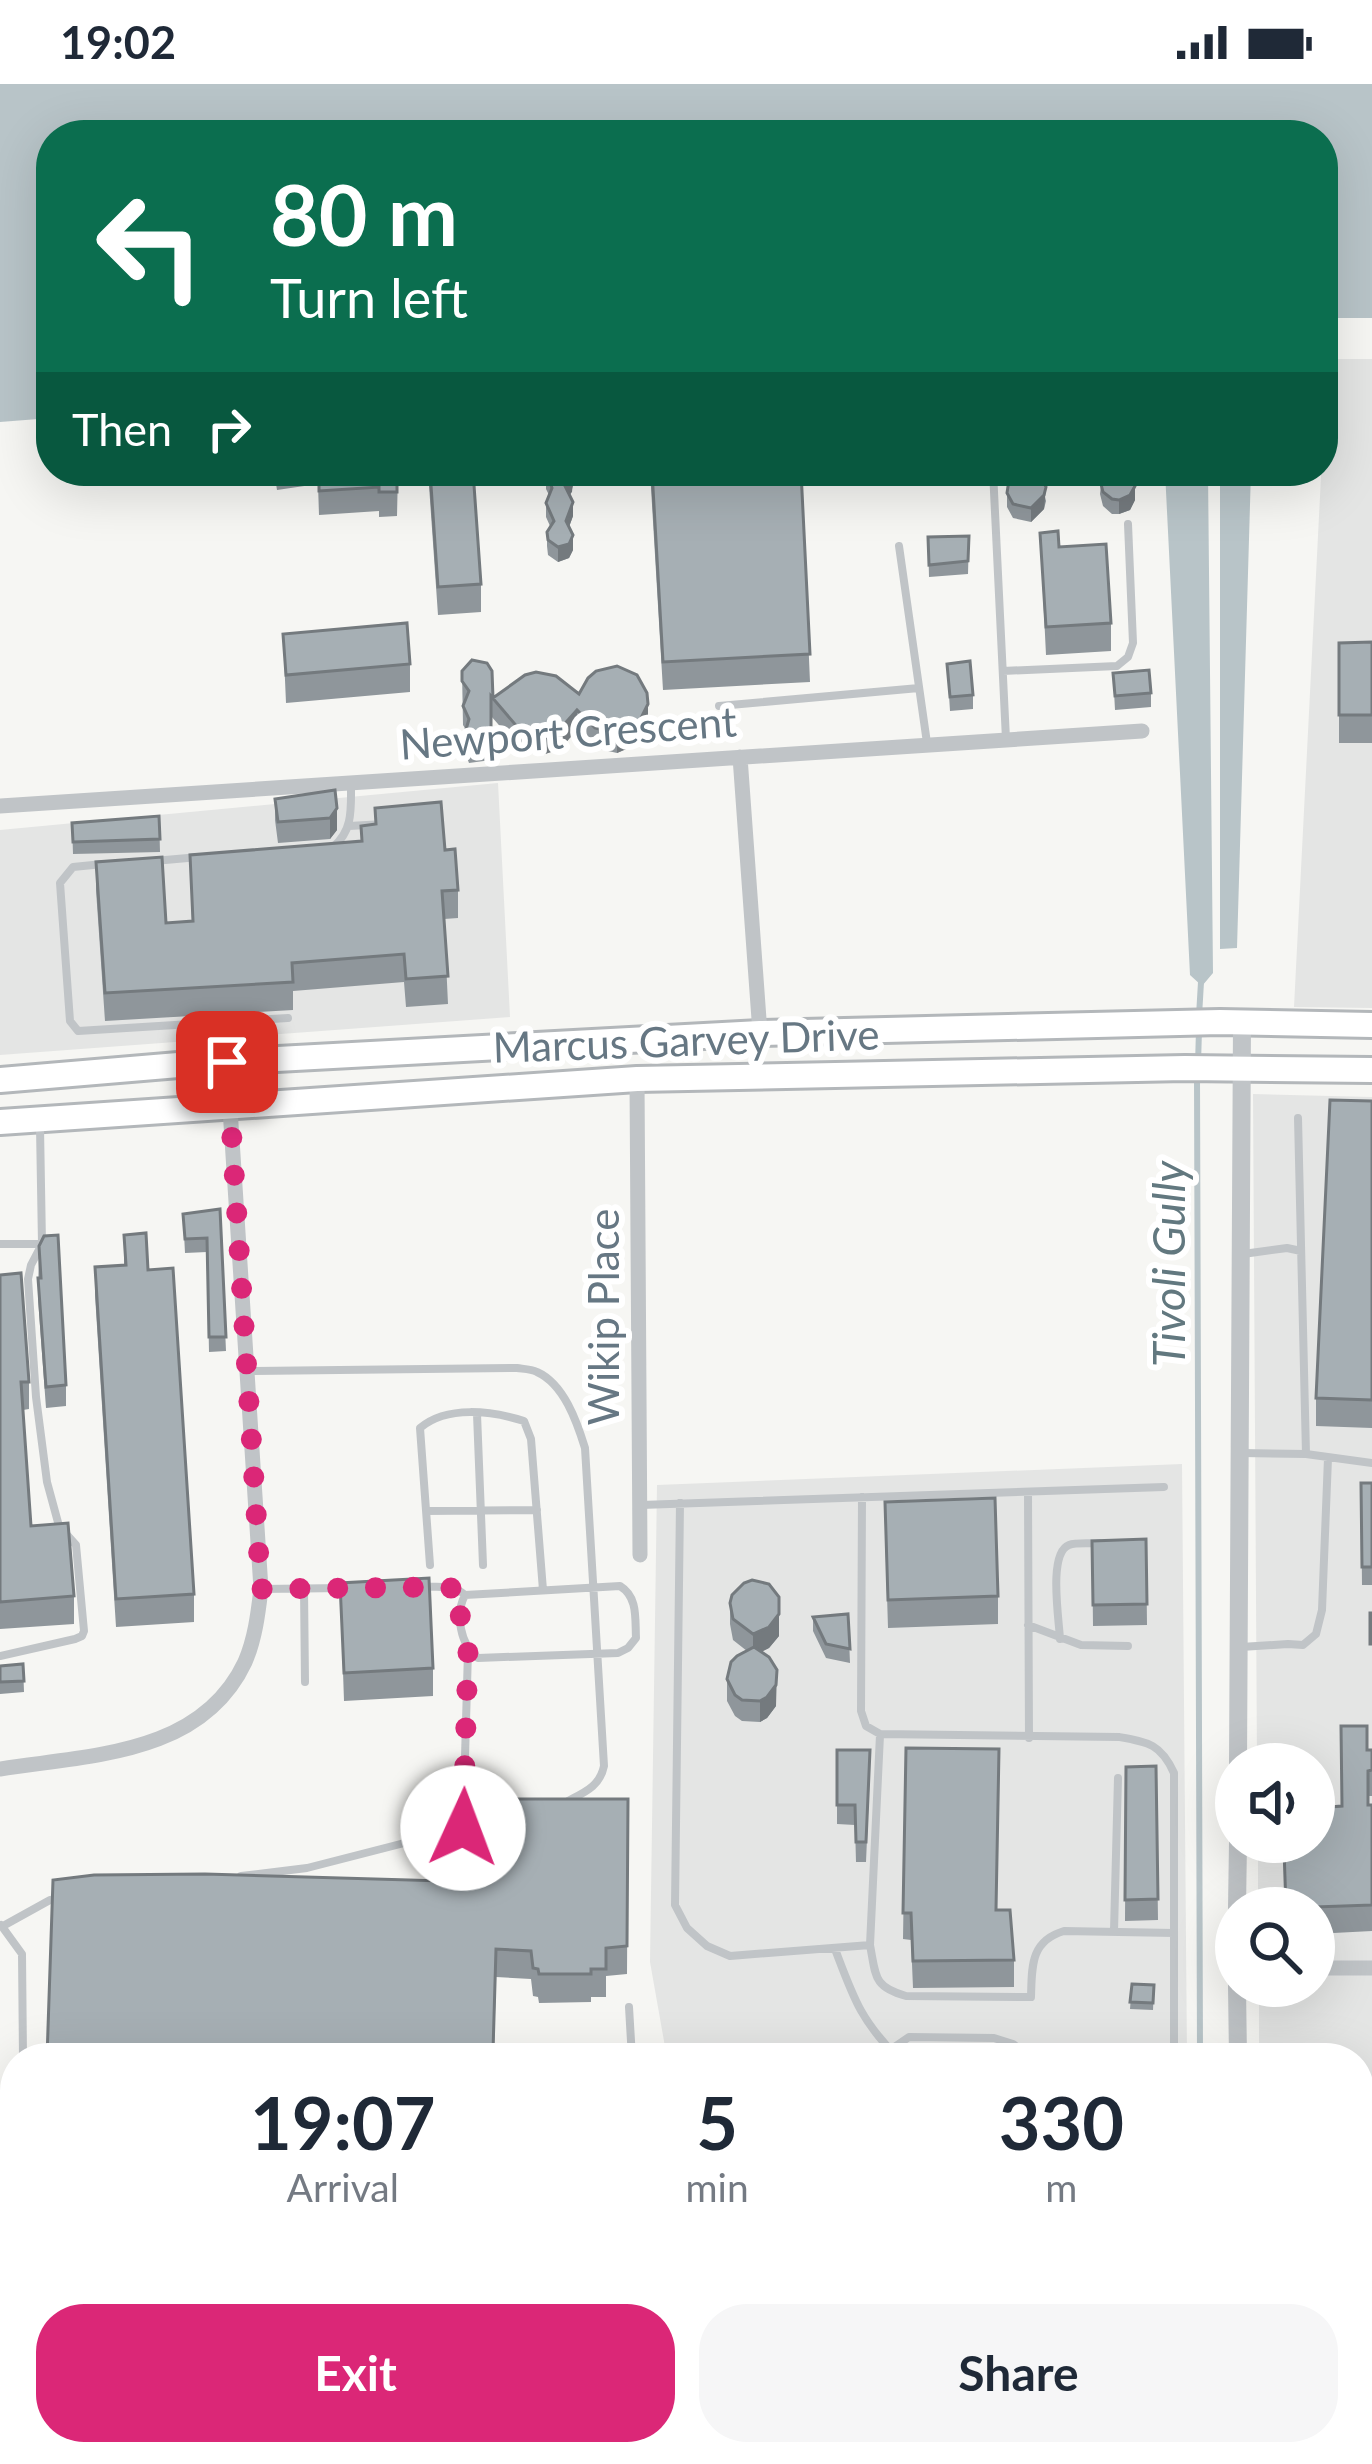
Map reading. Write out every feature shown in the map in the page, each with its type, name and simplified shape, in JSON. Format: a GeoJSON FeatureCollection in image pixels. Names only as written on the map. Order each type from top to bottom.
{"type":"FeatureCollection","features":[{"type":"Feature","properties":{"kind":"highway","name":"Marcus Garvey Drive"},"geometry":{"type":"LineString","coordinates":[[0,1081],[227,1062],[760,1033],[1242,1022],[1372,1025]]}},
{"type":"Feature","properties":{"kind":"highway","name":"Marcus Garvey Drive"},"geometry":{"type":"LineString","coordinates":[[0,1122],[638,1079],[1196,1068],[1372,1070]]}},
{"type":"Feature","properties":{"kind":"street","name":"Newport Crescent"},"geometry":{"type":"LineString","coordinates":[[0,806],[1142,731]]}},
{"type":"Feature","properties":{"kind":"street"},"geometry":{"type":"LineString","coordinates":[[740,757],[760,1033]]}},
{"type":"Feature","properties":{"kind":"street"},"geometry":{"type":"LineString","coordinates":[[1238,1743],[1242,1022]]}},
{"type":"Feature","properties":{"kind":"street"},"geometry":{"type":"LineString","coordinates":[[0,1769],[130,1749],[168,1738],[224,1694],[244,1663],[256,1627],[261,1589],[227,1062]]}},
{"type":"Feature","properties":{"kind":"street","name":"Wikip Place"},"geometry":{"type":"LineString","coordinates":[[638,1079],[640,1555]]}},
{"type":"Feature","properties":{"kind":"street"},"geometry":{"type":"LineString","coordinates":[[1335,1968],[1372,1968]]}},
{"type":"Feature","properties":{"kind":"street"},"geometry":{"type":"LineString","coordinates":[[1237,2007],[1238,2043]]}},
{"type":"Feature","properties":{"kind":"lane"},"geometry":{"type":"LineString","coordinates":[[994,486],[1006,740]]}},
{"type":"Feature","properties":{"kind":"lane"},"geometry":{"type":"LineString","coordinates":[[1003,670],[1117,666],[1128,657],[1133,643],[1128,524]]}},
{"type":"Feature","properties":{"kind":"lane"},"geometry":{"type":"LineString","coordinates":[[898,547],[928,745]]}},
{"type":"Feature","properties":{"kind":"lane"},"geometry":{"type":"LineString","coordinates":[[719,706],[919,688]]}},
{"type":"Feature","properties":{"kind":"lane"},"geometry":{"type":"LineString","coordinates":[[310,848],[334,847],[344,838],[351,783]]}},
{"type":"Feature","properties":{"kind":"lane"},"geometry":{"type":"LineString","coordinates":[[349,826],[392,823]]}},
{"type":"Feature","properties":{"kind":"lane"},"geometry":{"type":"LineString","coordinates":[[144,861],[215,856]]}},
{"type":"Feature","properties":{"kind":"lane"},"geometry":{"type":"LineString","coordinates":[[121,863],[73,867],[59,883],[73,1027],[78,1031],[288,1018]]}},
{"type":"Feature","properties":{"kind":"lane"},"geometry":{"type":"LineString","coordinates":[[1298,1118],[1306,1454]]}},
{"type":"Feature","properties":{"kind":"lane"},"geometry":{"type":"LineString","coordinates":[[0,1656],[75,1639],[84,1630],[76,1545],[59,1526],[47,1482],[36,1397],[28,1279],[42,1244],[40,1119]]}},
{"type":"Feature","properties":{"kind":"lane"},"geometry":{"type":"LineString","coordinates":[[0,1244],[42,1244]]}},
{"type":"Feature","properties":{"kind":"lane"},"geometry":{"type":"LineString","coordinates":[[1242,1254],[1287,1248],[1301,1251]]}},
{"type":"Feature","properties":{"kind":"lane"},"geometry":{"type":"LineString","coordinates":[[247,1370],[517,1368],[538,1372],[554,1385],[585,1448],[604,1766],[592,1788],[547,1806]]}},
{"type":"Feature","properties":{"kind":"lane"},"geometry":{"type":"LineString","coordinates":[[430,1565],[420,1428],[443,1414],[502,1414],[524,1421],[531,1439],[543,1590]]}},
{"type":"Feature","properties":{"kind":"lane"},"geometry":{"type":"LineString","coordinates":[[477,1414],[483,1565]]}},
{"type":"Feature","properties":{"kind":"lane"},"geometry":{"type":"LineString","coordinates":[[1240,1453],[1306,1454],[1372,1463]]}},
{"type":"Feature","properties":{"kind":"lane"},"geometry":{"type":"LineString","coordinates":[[1239,1647],[1303,1645],[1316,1634],[1322,1610],[1328,1458]]}},
{"type":"Feature","properties":{"kind":"lane"},"geometry":{"type":"LineString","coordinates":[[640,1504],[1164,1487]]}},
{"type":"Feature","properties":{"kind":"lane"},"geometry":{"type":"LineString","coordinates":[[1028,1492],[1029,1738]]}},
{"type":"Feature","properties":{"kind":"lane"},"geometry":{"type":"LineString","coordinates":[[862,1497],[861,1712],[866,1726],[880,1734],[1119,1737],[1148,1742],[1166,1756],[1174,1773],[1174,2043]]}},
{"type":"Feature","properties":{"kind":"lane"},"geometry":{"type":"LineString","coordinates":[[680,1503],[676,1905],[686,1928],[707,1946],[730,1956],[870,1945]]}},
{"type":"Feature","properties":{"kind":"lane"},"geometry":{"type":"LineString","coordinates":[[427,1510],[537,1510]]}},
{"type":"Feature","properties":{"kind":"lane"},"geometry":{"type":"LineString","coordinates":[[1060,1639],[1056,1565],[1062,1551],[1070,1544],[1112,1543]]}},
{"type":"Feature","properties":{"kind":"lane"},"geometry":{"type":"LineString","coordinates":[[398,1587],[446,1587],[465,1595],[620,1586],[634,1600],[636,1638],[618,1653],[478,1658],[463,1642],[460,1604],[465,1595]]}},
{"type":"Feature","properties":{"kind":"lane"},"geometry":{"type":"LineString","coordinates":[[304,1588],[305,1682]]}},
{"type":"Feature","properties":{"kind":"lane"},"geometry":{"type":"LineString","coordinates":[[261,1589],[351,1588]]}},
{"type":"Feature","properties":{"kind":"lane"},"geometry":{"type":"LineString","coordinates":[[1028,1625],[1081,1645],[1127,1646]]}},
{"type":"Feature","properties":{"kind":"lane"},"geometry":{"type":"LineString","coordinates":[[463,1828],[468,1651]]}},
{"type":"Feature","properties":{"kind":"lane"},"geometry":{"type":"LineString","coordinates":[[880,1734],[870,1945],[876,1977],[887,1991],[906,1996],[1031,1997],[1032,1962],[1040,1943],[1051,1935],[1064,1931],[1174,1933]]}},
{"type":"Feature","properties":{"kind":"lane"},"geometry":{"type":"LineString","coordinates":[[1114,1931],[1118,1778]]}},
{"type":"Feature","properties":{"kind":"lane"},"geometry":{"type":"LineString","coordinates":[[238,1877],[307,1868],[505,1817]]}},
{"type":"Feature","properties":{"kind":"lane"},"geometry":{"type":"LineString","coordinates":[[23,2043],[22,1954],[1,1925],[50,1900],[75,1896]]}},
{"type":"Feature","properties":{"kind":"lane"},"geometry":{"type":"LineString","coordinates":[[836,1949],[859,2011],[883,2043]]}},
{"type":"Feature","properties":{"kind":"lane"},"geometry":{"type":"LineString","coordinates":[[629,2007],[631,2043]]}},
{"type":"Feature","properties":{"kind":"lane"},"geometry":{"type":"LineString","coordinates":[[900,2043],[909,2037],[994,2038],[1010,2043]]}},
{"type":"Feature","properties":{"kind":"shaded area"},"geometry":{"type":"Polygon","coordinates":[[[0,84],[1372,84],[1372,318],[1338,318],[1338,120],[36,120],[36,419],[0,422],[0,84]]]}},
{"type":"Feature","properties":{"kind":"shaded area"},"geometry":{"type":"Polygon","coordinates":[[[1338,359],[1372,359],[1372,1008],[1294,1007],[1321,486],[1338,486],[1338,359]]]}},
{"type":"Feature","properties":{"kind":"shaded area"},"geometry":{"type":"Polygon","coordinates":[[[1166,486],[1208,486],[1213,973],[1202,986],[1190,975],[1166,486]]]}},
{"type":"Feature","properties":{"kind":"shaded area"},"geometry":{"type":"Polygon","coordinates":[[[1220,486],[1251,486],[1237,948],[1220,949],[1220,486]]]}},
{"type":"Feature","properties":{"kind":"shaded area"},"geometry":{"type":"Polygon","coordinates":[[[498,783],[510,1017],[0,1055],[0,830],[498,783]]]}},
{"type":"Feature","properties":{"kind":"shaded area"},"geometry":{"type":"Polygon","coordinates":[[[1253,1094],[1372,1097],[1372,2043],[1259,2043],[1259,2007],[1335,2007],[1335,1887],[1258,1887],[1258,1863],[1335,1863],[1335,1743],[1257,1743],[1253,1094]]]}},
{"type":"Feature","properties":{"kind":"shaded area"},"geometry":{"type":"Polygon","coordinates":[[[1182,1464],[1187,2043],[664,2043],[650,1962],[657,1485],[1182,1464]]]}},
{"type":"Feature","properties":{"kind":"building"},"geometry":{"type":"Polygon","coordinates":[[[319,486],[397,486],[397,492],[379,492],[379,487],[319,491],[319,486]]]}},
{"type":"Feature","properties":{"kind":"building"},"geometry":{"type":"Polygon","coordinates":[[[431,486],[474,486],[481,584],[438,587],[431,486]]]}},
{"type":"Feature","properties":{"kind":"building"},"geometry":{"type":"Polygon","coordinates":[[[565,486],[573,502],[566,521],[573,535],[569,544],[558,547],[548,540],[547,532],[554,521],[546,503],[552,488],[565,486]]]}},
{"type":"Feature","properties":{"kind":"building"},"geometry":{"type":"Polygon","coordinates":[[[653,486],[802,486],[810,654],[663,662],[653,486]]]}},
{"type":"Feature","properties":{"kind":"building"},"geometry":{"type":"Polygon","coordinates":[[[1008,486],[1046,487],[1031,508],[1013,504],[1008,486]]]}},
{"type":"Feature","properties":{"kind":"building"},"geometry":{"type":"Polygon","coordinates":[[[1102,486],[1135,486],[1119,500],[1103,492],[1102,486]]]}},
{"type":"Feature","properties":{"kind":"building"},"geometry":{"type":"Polygon","coordinates":[[[1058,531],[1059,547],[1106,544],[1111,623],[1046,627],[1040,533],[1058,531]]]}},
{"type":"Feature","properties":{"kind":"building"},"geometry":{"type":"Polygon","coordinates":[[[969,536],[968,561],[929,565],[928,537],[969,536]]]}},
{"type":"Feature","properties":{"kind":"building"},"geometry":{"type":"Polygon","coordinates":[[[407,623],[410,664],[286,675],[283,634],[407,623]]]}},
{"type":"Feature","properties":{"kind":"building"},"geometry":{"type":"Polygon","coordinates":[[[1372,642],[1372,715],[1339,715],[1339,643],[1372,642]]]}},
{"type":"Feature","properties":{"kind":"building"},"geometry":{"type":"Polygon","coordinates":[[[472,660],[487,663],[492,671],[493,698],[536,672],[556,676],[579,694],[596,671],[617,666],[637,675],[648,704],[638,724],[617,734],[595,728],[577,710],[560,729],[539,736],[519,729],[491,696],[491,740],[469,743],[465,733],[469,719],[463,706],[469,691],[462,671],[472,660]]]}},
{"type":"Feature","properties":{"kind":"building"},"geometry":{"type":"Polygon","coordinates":[[[970,661],[973,695],[950,697],[947,664],[970,661]]]}},
{"type":"Feature","properties":{"kind":"building"},"geometry":{"type":"Polygon","coordinates":[[[1149,670],[1151,693],[1115,696],[1113,673],[1149,670]]]}},
{"type":"Feature","properties":{"kind":"building"},"geometry":{"type":"Polygon","coordinates":[[[335,790],[337,808],[330,818],[278,822],[275,799],[335,790]]]}},
{"type":"Feature","properties":{"kind":"building"},"geometry":{"type":"Polygon","coordinates":[[[441,802],[445,850],[455,849],[458,890],[442,891],[448,976],[406,979],[404,954],[292,963],[293,982],[105,993],[96,862],[162,857],[166,923],[193,921],[190,855],[362,841],[361,826],[376,824],[375,808],[441,802]]]}},
{"type":"Feature","properties":{"kind":"building"},"geometry":{"type":"Polygon","coordinates":[[[159,816],[160,839],[73,842],[72,823],[159,816]]]}},
{"type":"Feature","properties":{"kind":"building"},"geometry":{"type":"Polygon","coordinates":[[[1330,1100],[1372,1101],[1372,1400],[1316,1398],[1330,1100]]]}},
{"type":"Feature","properties":{"kind":"building"},"geometry":{"type":"Polygon","coordinates":[[[220,1209],[226,1337],[209,1337],[207,1238],[185,1239],[183,1214],[220,1209]]]}},
{"type":"Feature","properties":{"kind":"building"},"geometry":{"type":"Polygon","coordinates":[[[146,1233],[148,1270],[173,1268],[194,1594],[116,1599],[95,1267],[126,1265],[124,1235],[146,1233]]]}},
{"type":"Feature","properties":{"kind":"building"},"geometry":{"type":"Polygon","coordinates":[[[58,1235],[66,1385],[46,1387],[39,1246],[44,1236],[58,1235]]]}},
{"type":"Feature","properties":{"kind":"building"},"geometry":{"type":"Polygon","coordinates":[[[21,1273],[29,1382],[21,1382],[31,1526],[68,1523],[74,1596],[0,1602],[0,1275],[21,1273]]]}},
{"type":"Feature","properties":{"kind":"building"},"geometry":{"type":"Polygon","coordinates":[[[1361,1483],[1372,1483],[1372,1567],[1362,1567],[1361,1483]]]}},
{"type":"Feature","properties":{"kind":"building"},"geometry":{"type":"Polygon","coordinates":[[[995,1498],[998,1596],[888,1600],[885,1502],[995,1498]]]}},
{"type":"Feature","properties":{"kind":"building"},"geometry":{"type":"Polygon","coordinates":[[[1146,1539],[1147,1604],[1093,1605],[1092,1541],[1146,1539]]]}},
{"type":"Feature","properties":{"kind":"building"},"geometry":{"type":"Polygon","coordinates":[[[429,1578],[433,1668],[344,1673],[340,1583],[429,1578]]]}},
{"type":"Feature","properties":{"kind":"building"},"geometry":{"type":"Polygon","coordinates":[[[752,1580],[769,1584],[779,1597],[779,1614],[769,1627],[753,1634],[733,1619],[730,1603],[732,1595],[752,1580]]]}},
{"type":"Feature","properties":{"kind":"building"},"geometry":{"type":"Polygon","coordinates":[[[848,1614],[850,1649],[826,1644],[813,1617],[848,1614]]]}},
{"type":"Feature","properties":{"kind":"building"},"geometry":{"type":"Polygon","coordinates":[[[754,1647],[777,1670],[776,1685],[760,1701],[742,1700],[727,1679],[731,1662],[754,1647]]]}},
{"type":"Feature","properties":{"kind":"building"},"geometry":{"type":"Polygon","coordinates":[[[23,1664],[24,1681],[0,1682],[0,1666],[23,1664]]]}},
{"type":"Feature","properties":{"kind":"building"},"geometry":{"type":"Polygon","coordinates":[[[1341,1726],[1367,1726],[1367,1750],[1372,1750],[1368,1805],[1372,1805],[1372,1905],[1335,1906],[1335,1887],[1285,1887],[1284,1863],[1335,1863],[1335,1807],[1342,1806],[1341,1726]]]}},
{"type":"Feature","properties":{"kind":"building"},"geometry":{"type":"Polygon","coordinates":[[[906,1748],[999,1749],[996,1910],[1010,1910],[1014,1960],[913,1961],[911,1913],[903,1913],[906,1748]]]}},
{"type":"Feature","properties":{"kind":"building"},"geometry":{"type":"Polygon","coordinates":[[[837,1750],[870,1750],[866,1842],[856,1842],[855,1805],[837,1805],[837,1750]]]}},
{"type":"Feature","properties":{"kind":"building"},"geometry":{"type":"Polygon","coordinates":[[[1156,1766],[1158,1899],[1125,1900],[1126,1767],[1156,1766]]]}},
{"type":"Feature","properties":{"kind":"building"},"geometry":{"type":"Polygon","coordinates":[[[499,1799],[628,1799],[627,1946],[606,1948],[606,1969],[591,1969],[591,1974],[539,1974],[533,1968],[531,1951],[496,1949],[493,2043],[48,2043],[53,1880],[205,1874],[478,1882],[481,1804],[499,1799]]]}},
{"type":"Feature","properties":{"kind":"building"},"geometry":{"type":"Polygon","coordinates":[[[1132,1984],[1154,1985],[1153,2003],[1130,2002],[1132,1984]]]}},
{"type":"Feature","properties":{"kind":"waterway","name":"Tivoli Gully"},"geometry":{"type":"LineString","coordinates":[[1199,1016],[1201,982]]}},
{"type":"Feature","properties":{"kind":"waterway","name":"Tivoli Gully"},"geometry":{"type":"LineString","coordinates":[[1198,1064],[1199,1030]]}},
{"type":"Feature","properties":{"kind":"waterway","name":"Tivoli Gully"},"geometry":{"type":"LineString","coordinates":[[1197,1078],[1200,2043]]}},
{"type":"Feature","properties":{"kind":"route"},"geometry":{"type":"LineString","coordinates":[[227,1062],[261,1589],[446,1587],[465,1595],[460,1604],[468,1651],[463,1828]]}}]}
